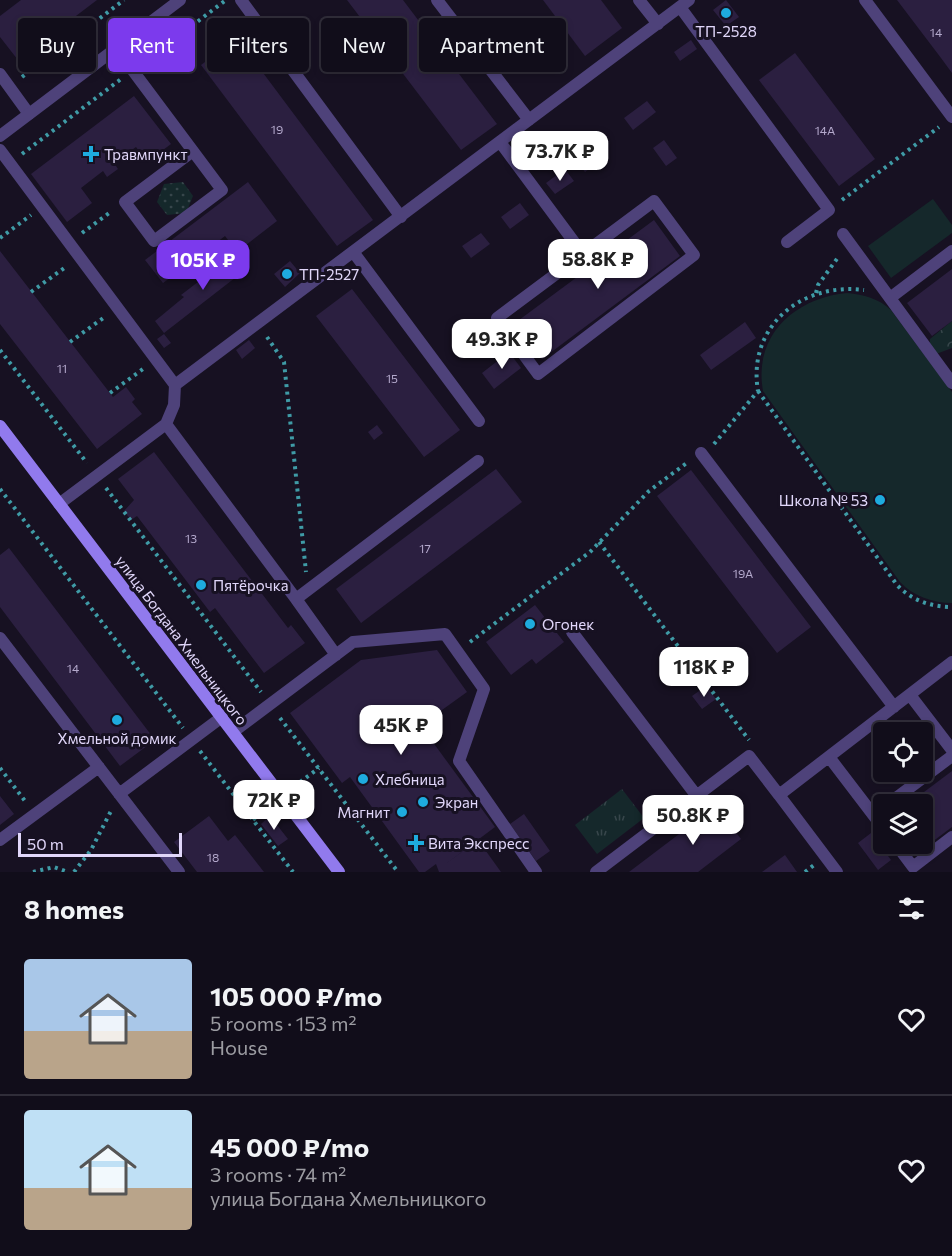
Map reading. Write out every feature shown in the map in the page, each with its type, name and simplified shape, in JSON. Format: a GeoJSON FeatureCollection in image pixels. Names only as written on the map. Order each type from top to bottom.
{"type":"FeatureCollection","features":[{"type":"Feature","properties":{"kind":"street"},"geometry":{"type":"LineString","coordinates":[[156,18],[180,0]]}},
{"type":"Feature","properties":{"kind":"street"},"geometry":{"type":"LineString","coordinates":[[241,0],[401,217]]}},
{"type":"Feature","properties":{"kind":"street"},"geometry":{"type":"LineString","coordinates":[[437,0],[529,120]]}},
{"type":"Feature","properties":{"kind":"street"},"geometry":{"type":"LineString","coordinates":[[639,0],[658,24]]}},
{"type":"Feature","properties":{"kind":"street"},"geometry":{"type":"LineString","coordinates":[[865,0],[947,121]]}},
{"type":"Feature","properties":{"kind":"street"},"geometry":{"type":"LineString","coordinates":[[175,385],[685,4],[829,210],[787,242]]}},
{"type":"Feature","properties":{"kind":"street"},"geometry":{"type":"LineString","coordinates":[[0,136],[108,54]]}},
{"type":"Feature","properties":{"kind":"street"},"geometry":{"type":"LineString","coordinates":[[134,72],[222,190],[154,241],[125,202],[193,151]]}},
{"type":"Feature","properties":{"kind":"street"},"geometry":{"type":"LineString","coordinates":[[0,74],[30,114]]}},
{"type":"Feature","properties":{"kind":"street"},"geometry":{"type":"LineString","coordinates":[[500,142],[583,254]]}},
{"type":"Feature","properties":{"kind":"street"},"geometry":{"type":"LineString","coordinates":[[0,150],[175,385],[174,405],[166,424],[59,504]]}},
{"type":"Feature","properties":{"kind":"street"},"geometry":{"type":"LineString","coordinates":[[654,201],[694,255],[538,374],[497,318],[583,254],[654,201]]}},
{"type":"Feature","properties":{"kind":"street"},"geometry":{"type":"LineString","coordinates":[[846,238],[952,383]]}},
{"type":"Feature","properties":{"kind":"street"},"geometry":{"type":"LineString","coordinates":[[890,298],[952,251]]}},
{"type":"Feature","properties":{"kind":"street"},"geometry":{"type":"LineString","coordinates":[[354,253],[479,421]]}},
{"type":"Feature","properties":{"kind":"street"},"geometry":{"type":"LineString","coordinates":[[166,424],[336,655]]}},
{"type":"Feature","properties":{"kind":"street","name":"улица Богдана Хмельницкого"},"geometry":{"type":"LineString","coordinates":[[0,426],[339,872]]}},
{"type":"Feature","properties":{"kind":"street"},"geometry":{"type":"LineString","coordinates":[[701,453],[894,707]]}},
{"type":"Feature","properties":{"kind":"street"},"geometry":{"type":"LineString","coordinates":[[296,599],[478,461]]}},
{"type":"Feature","properties":{"kind":"street"},"geometry":{"type":"LineString","coordinates":[[572,632],[696,795]]}},
{"type":"Feature","properties":{"kind":"street"},"geometry":{"type":"LineString","coordinates":[[233,732],[267,701],[353,642],[445,634],[484,689],[459,760],[536,872]]}},
{"type":"Feature","properties":{"kind":"street"},"geometry":{"type":"LineString","coordinates":[[0,638],[179,872]]}},
{"type":"Feature","properties":{"kind":"street"},"geometry":{"type":"LineString","coordinates":[[779,795],[952,662]]}},
{"type":"Feature","properties":{"kind":"street"},"geometry":{"type":"LineString","coordinates":[[910,695],[952,750]]}},
{"type":"Feature","properties":{"kind":"street"},"geometry":{"type":"LineString","coordinates":[[119,794],[222,717]]}},
{"type":"Feature","properties":{"kind":"street"},"geometry":{"type":"LineString","coordinates":[[596,872],[749,756],[837,872]]}},
{"type":"Feature","properties":{"kind":"street"},"geometry":{"type":"LineString","coordinates":[[901,794],[952,756]]}},
{"type":"Feature","properties":{"kind":"street"},"geometry":{"type":"LineString","coordinates":[[829,757],[873,805]]}},
{"type":"Feature","properties":{"kind":"street"},"geometry":{"type":"LineString","coordinates":[[0,840],[99,767]]}},
{"type":"Feature","properties":{"kind":"street"},"geometry":{"type":"LineString","coordinates":[[933,852],[952,837]]}},
{"type":"Feature","properties":{"kind":"street"},"geometry":{"type":"LineString","coordinates":[[903,854],[913,867],[930,854]]}},
{"type":"Feature","properties":{"kind":"path"},"geometry":{"type":"LineString","coordinates":[[9,87],[124,0]]}},
{"type":"Feature","properties":{"kind":"path"},"geometry":{"type":"LineString","coordinates":[[195,23],[226,0]]}},
{"type":"Feature","properties":{"kind":"path"},"geometry":{"type":"LineString","coordinates":[[10,163],[130,72]]}},
{"type":"Feature","properties":{"kind":"path"},"geometry":{"type":"LineString","coordinates":[[829,210],[947,121]]}},
{"type":"Feature","properties":{"kind":"path"},"geometry":{"type":"LineString","coordinates":[[70,242],[125,202]]}},
{"type":"Feature","properties":{"kind":"path"},"geometry":{"type":"LineString","coordinates":[[0,238],[42,206]]}},
{"type":"Feature","properties":{"kind":"path"},"geometry":{"type":"LineString","coordinates":[[816,293],[818,285],[846,238]]}},
{"type":"Feature","properties":{"kind":"path"},"geometry":{"type":"LineString","coordinates":[[31,292],[80,256]]}},
{"type":"Feature","properties":{"kind":"path"},"geometry":{"type":"LineString","coordinates":[[868,291],[847,288],[816,293],[791,306],[768,332],[756,366],[758,392],[897,585],[913,598],[928,604],[952,607]]}},
{"type":"Feature","properties":{"kind":"path"},"geometry":{"type":"LineString","coordinates":[[70,342],[118,307]]}},
{"type":"Feature","properties":{"kind":"path"},"geometry":{"type":"LineString","coordinates":[[258,323],[284,362],[308,590]]}},
{"type":"Feature","properties":{"kind":"path"},"geometry":{"type":"LineString","coordinates":[[0,350],[398,872]]}},
{"type":"Feature","properties":{"kind":"path"},"geometry":{"type":"LineString","coordinates":[[110,393],[156,359]]}},
{"type":"Feature","properties":{"kind":"path"},"geometry":{"type":"LineString","coordinates":[[458,652],[590,552],[650,491],[714,444],[758,392]]}},
{"type":"Feature","properties":{"kind":"path"},"geometry":{"type":"LineString","coordinates":[[0,489],[293,872]]}},
{"type":"Feature","properties":{"kind":"path"},"geometry":{"type":"LineString","coordinates":[[599,542],[756,750],[749,756]]}},
{"type":"Feature","properties":{"kind":"path"},"geometry":{"type":"LineString","coordinates":[[0,768],[35,814]]}},
{"type":"Feature","properties":{"kind":"path"},"geometry":{"type":"LineString","coordinates":[[300,782],[319,768]]}},
{"type":"Feature","properties":{"kind":"path"},"geometry":{"type":"LineString","coordinates":[[74,872],[91,850],[119,794]]}},
{"type":"Feature","properties":{"kind":"path"},"geometry":{"type":"LineString","coordinates":[[253,820],[266,809]]}},
{"type":"Feature","properties":{"kind":"path"},"geometry":{"type":"LineString","coordinates":[[33,872],[54,867],[69,872]]}},
{"type":"Feature","properties":{"kind":"green space"},"geometry":{"type":"Polygon","coordinates":[[[183,182],[193,196],[186,213],[167,215],[157,202],[164,184],[183,182]]]}},
{"type":"Feature","properties":{"kind":"green space"},"geometry":{"type":"Polygon","coordinates":[[[933,199],[952,225],[952,233],[891,278],[868,246],[933,199]]]}},
{"type":"Feature","properties":{"kind":"green space"},"geometry":{"type":"Polygon","coordinates":[[[847,293],[870,298],[891,310],[952,392],[952,603],[924,598],[900,582],[763,391],[762,371],[765,353],[771,337],[782,323],[795,311],[811,303],[828,296],[847,293]]]}},
{"type":"Feature","properties":{"kind":"green space"},"geometry":{"type":"Polygon","coordinates":[[[952,321],[952,348],[936,354],[930,346],[930,339],[952,321]]]}},
{"type":"Feature","properties":{"kind":"green space"},"geometry":{"type":"Polygon","coordinates":[[[622,789],[644,818],[597,854],[575,825],[622,789]]]}},
{"type":"Feature","properties":{"kind":"building"},"geometry":{"type":"Polygon","coordinates":[[[21,0],[97,0],[73,18],[18,18],[18,60],[0,37],[0,16],[21,0]]]}},
{"type":"Feature","properties":{"kind":"building"},"geometry":{"type":"Polygon","coordinates":[[[347,0],[403,0],[419,21],[419,72],[458,72],[497,124],[461,150],[402,72],[407,72],[407,18],[361,18],[347,0]]]}},
{"type":"Feature","properties":{"kind":"building"},"geometry":{"type":"Polygon","coordinates":[[[543,0],[601,0],[622,28],[585,56],[566,31],[566,18],[556,18],[543,0]]]}},
{"type":"Feature","properties":{"kind":"building","name":"ТП-2528"},"geometry":{"type":"Polygon","coordinates":[[[726,0],[739,17],[726,26],[713,10],[726,0]]]}},
{"type":"Feature","properties":{"kind":"building"},"geometry":{"type":"Polygon","coordinates":[[[897,0],[952,0],[952,73],[941,58],[897,0]]]}},
{"type":"Feature","properties":{"kind":"building"},"geometry":{"type":"Polygon","coordinates":[[[691,40],[697,49],[680,61],[674,52],[691,40]]]}},
{"type":"Feature","properties":{"kind":"building"},"geometry":{"type":"Polygon","coordinates":[[[795,53],[875,159],[839,186],[759,80],[795,53]]]}},
{"type":"Feature","properties":{"kind":"building"},"geometry":{"type":"Polygon","coordinates":[[[207,60],[207,72],[262,72],[373,220],[337,246],[201,65],[207,60]]]}},
{"type":"Feature","properties":{"kind":"building","name":"Травмпункт"},"geometry":{"type":"Polygon","coordinates":[[[134,96],[171,144],[147,162],[136,147],[114,163],[118,169],[107,177],[103,171],[81,188],[92,203],[67,222],[31,174],[134,96]]]}},
{"type":"Feature","properties":{"kind":"building"},"geometry":{"type":"Polygon","coordinates":[[[647,101],[656,112],[633,130],[624,118],[647,101]]]}},
{"type":"Feature","properties":{"kind":"building"},"geometry":{"type":"Polygon","coordinates":[[[664,140],[677,158],[666,166],[653,148],[664,140]]]}},
{"type":"Feature","properties":{"kind":"building"},"geometry":{"type":"Polygon","coordinates":[[[595,146],[604,158],[585,172],[576,160],[595,146]]]}},
{"type":"Feature","properties":{"kind":"building"},"geometry":{"type":"Polygon","coordinates":[[[565,169],[574,181],[555,194],[546,183],[565,169]]]}},
{"type":"Feature","properties":{"kind":"building"},"geometry":{"type":"Polygon","coordinates":[[[248,182],[277,221],[237,252],[225,236],[203,253],[211,264],[196,276],[187,265],[163,283],[145,260],[248,182]]]}},
{"type":"Feature","properties":{"kind":"building"},"geometry":{"type":"Polygon","coordinates":[[[520,203],[529,215],[510,229],[501,217],[520,203]]]}},
{"type":"Feature","properties":{"kind":"building"},"geometry":{"type":"Polygon","coordinates":[[[654,220],[680,256],[542,359],[515,323],[654,220]]]}},
{"type":"Feature","properties":{"kind":"building"},"geometry":{"type":"Polygon","coordinates":[[[481,233],[490,244],[471,258],[462,246],[481,233]]]}},
{"type":"Feature","properties":{"kind":"building"},"geometry":{"type":"Polygon","coordinates":[[[0,251],[113,397],[126,387],[135,399],[132,402],[142,414],[97,449],[0,324],[0,251]]]}},
{"type":"Feature","properties":{"kind":"building"},"geometry":{"type":"Polygon","coordinates":[[[237,252],[249,267],[164,333],[155,321],[184,297],[181,295],[237,252]]]}},
{"type":"Feature","properties":{"kind":"building","name":"ТП-2527"},"geometry":{"type":"Polygon","coordinates":[[[290,261],[300,273],[285,287],[274,274],[290,261]]]}},
{"type":"Feature","properties":{"kind":"building"},"geometry":{"type":"Polygon","coordinates":[[[952,269],[952,321],[932,336],[907,303],[952,269]]]}},
{"type":"Feature","properties":{"kind":"building"},"geometry":{"type":"Polygon","coordinates":[[[352,289],[460,430],[424,457],[316,316],[352,289]]]}},
{"type":"Feature","properties":{"kind":"building"},"geometry":{"type":"Polygon","coordinates":[[[745,322],[756,338],[711,370],[700,355],[745,322]]]}},
{"type":"Feature","properties":{"kind":"building"},"geometry":{"type":"Polygon","coordinates":[[[164,334],[171,343],[164,348],[157,339],[164,334]]]}},
{"type":"Feature","properties":{"kind":"building"},"geometry":{"type":"Polygon","coordinates":[[[249,340],[255,348],[242,359],[236,350],[249,340]]]}},
{"type":"Feature","properties":{"kind":"building"},"geometry":{"type":"Polygon","coordinates":[[[509,352],[521,368],[494,389],[482,373],[509,352]]]}},
{"type":"Feature","properties":{"kind":"building"},"geometry":{"type":"Polygon","coordinates":[[[377,425],[383,433],[374,440],[368,432],[377,425]]]}},
{"type":"Feature","properties":{"kind":"building"},"geometry":{"type":"Polygon","coordinates":[[[154,452],[288,628],[291,625],[305,643],[264,673],[215,608],[210,612],[137,516],[131,520],[124,511],[134,500],[118,479],[154,452]]]}},
{"type":"Feature","properties":{"kind":"building"},"geometry":{"type":"Polygon","coordinates":[[[496,469],[522,502],[361,623],[336,589],[496,469]]]}},
{"type":"Feature","properties":{"kind":"building"},"geometry":{"type":"Polygon","coordinates":[[[691,470],[811,627],[777,653],[657,496],[691,470]]]}},
{"type":"Feature","properties":{"kind":"building"},"geometry":{"type":"Polygon","coordinates":[[[9,548],[155,740],[120,766],[0,607],[0,555],[9,548]]]}},
{"type":"Feature","properties":{"kind":"building","name":"Огонек"},"geometry":{"type":"Polygon","coordinates":[[[535,605],[564,642],[536,664],[532,659],[511,675],[486,642],[535,605]]]}},
{"type":"Feature","properties":{"kind":"building"},"geometry":{"type":"Polygon","coordinates":[[[437,650],[467,692],[403,738],[421,726],[495,827],[443,866],[478,840],[501,872],[439,872],[436,864],[425,872],[419,872],[350,777],[342,783],[290,713],[361,660],[437,650]]]}},
{"type":"Feature","properties":{"kind":"building"},"geometry":{"type":"Polygon","coordinates":[[[706,686],[716,699],[702,709],[692,696],[706,686]]]}},
{"type":"Feature","properties":{"kind":"building"},"geometry":{"type":"Polygon","coordinates":[[[952,771],[952,827],[933,841],[933,794],[921,794],[952,771]]]}},
{"type":"Feature","properties":{"kind":"building"},"geometry":{"type":"Polygon","coordinates":[[[0,796],[14,814],[0,825],[0,796]]]}},
{"type":"Feature","properties":{"kind":"building"},"geometry":{"type":"Polygon","coordinates":[[[716,806],[741,839],[698,872],[629,872],[716,806]]]}},
{"type":"Feature","properties":{"kind":"building"},"geometry":{"type":"Polygon","coordinates":[[[524,814],[550,851],[536,861],[510,824],[524,814]]]}},
{"type":"Feature","properties":{"kind":"building"},"geometry":{"type":"Polygon","coordinates":[[[209,816],[228,841],[235,835],[264,872],[197,872],[174,842],[209,816]]]}},
{"type":"Feature","properties":{"kind":"building"},"geometry":{"type":"Polygon","coordinates":[[[270,816],[288,839],[278,846],[261,824],[270,816]]]}},
{"type":"Feature","properties":{"kind":"building"},"geometry":{"type":"Polygon","coordinates":[[[871,833],[873,854],[887,854],[891,860],[878,870],[858,843],[871,833]]]}},
{"type":"Feature","properties":{"kind":"building"},"geometry":{"type":"Polygon","coordinates":[[[785,855],[797,872],[762,872],[785,855]]]}},
{"type":"Feature","properties":{"kind":"place","name":"ТП-2528"},"geometry":{"type":"Point","coordinates":[726,13]}},
{"type":"Feature","properties":{"kind":"place","name":"Травмпункт"},"geometry":{"type":"Point","coordinates":[91,154]}},
{"type":"Feature","properties":{"kind":"place","name":"ТП-2527"},"geometry":{"type":"Point","coordinates":[287,274]}},
{"type":"Feature","properties":{"kind":"place","name":"Школа № 53"},"geometry":{"type":"Point","coordinates":[880,500]}},
{"type":"Feature","properties":{"kind":"place","name":"Пятёрочка"},"geometry":{"type":"Point","coordinates":[201,585]}},
{"type":"Feature","properties":{"kind":"place","name":"Огонек"},"geometry":{"type":"Point","coordinates":[530,624]}},
{"type":"Feature","properties":{"kind":"place","name":"Хмельной домик"},"geometry":{"type":"Point","coordinates":[117,720]}},
{"type":"Feature","properties":{"kind":"place","name":"Хлебница"},"geometry":{"type":"Point","coordinates":[363,779]}},
{"type":"Feature","properties":{"kind":"place","name":"Экран"},"geometry":{"type":"Point","coordinates":[423,802]}},
{"type":"Feature","properties":{"kind":"place","name":"Магнит"},"geometry":{"type":"Point","coordinates":[402,812]}},
{"type":"Feature","properties":{"kind":"place","name":"Вита Экспресс"},"geometry":{"type":"Point","coordinates":[416,843]}}]}
